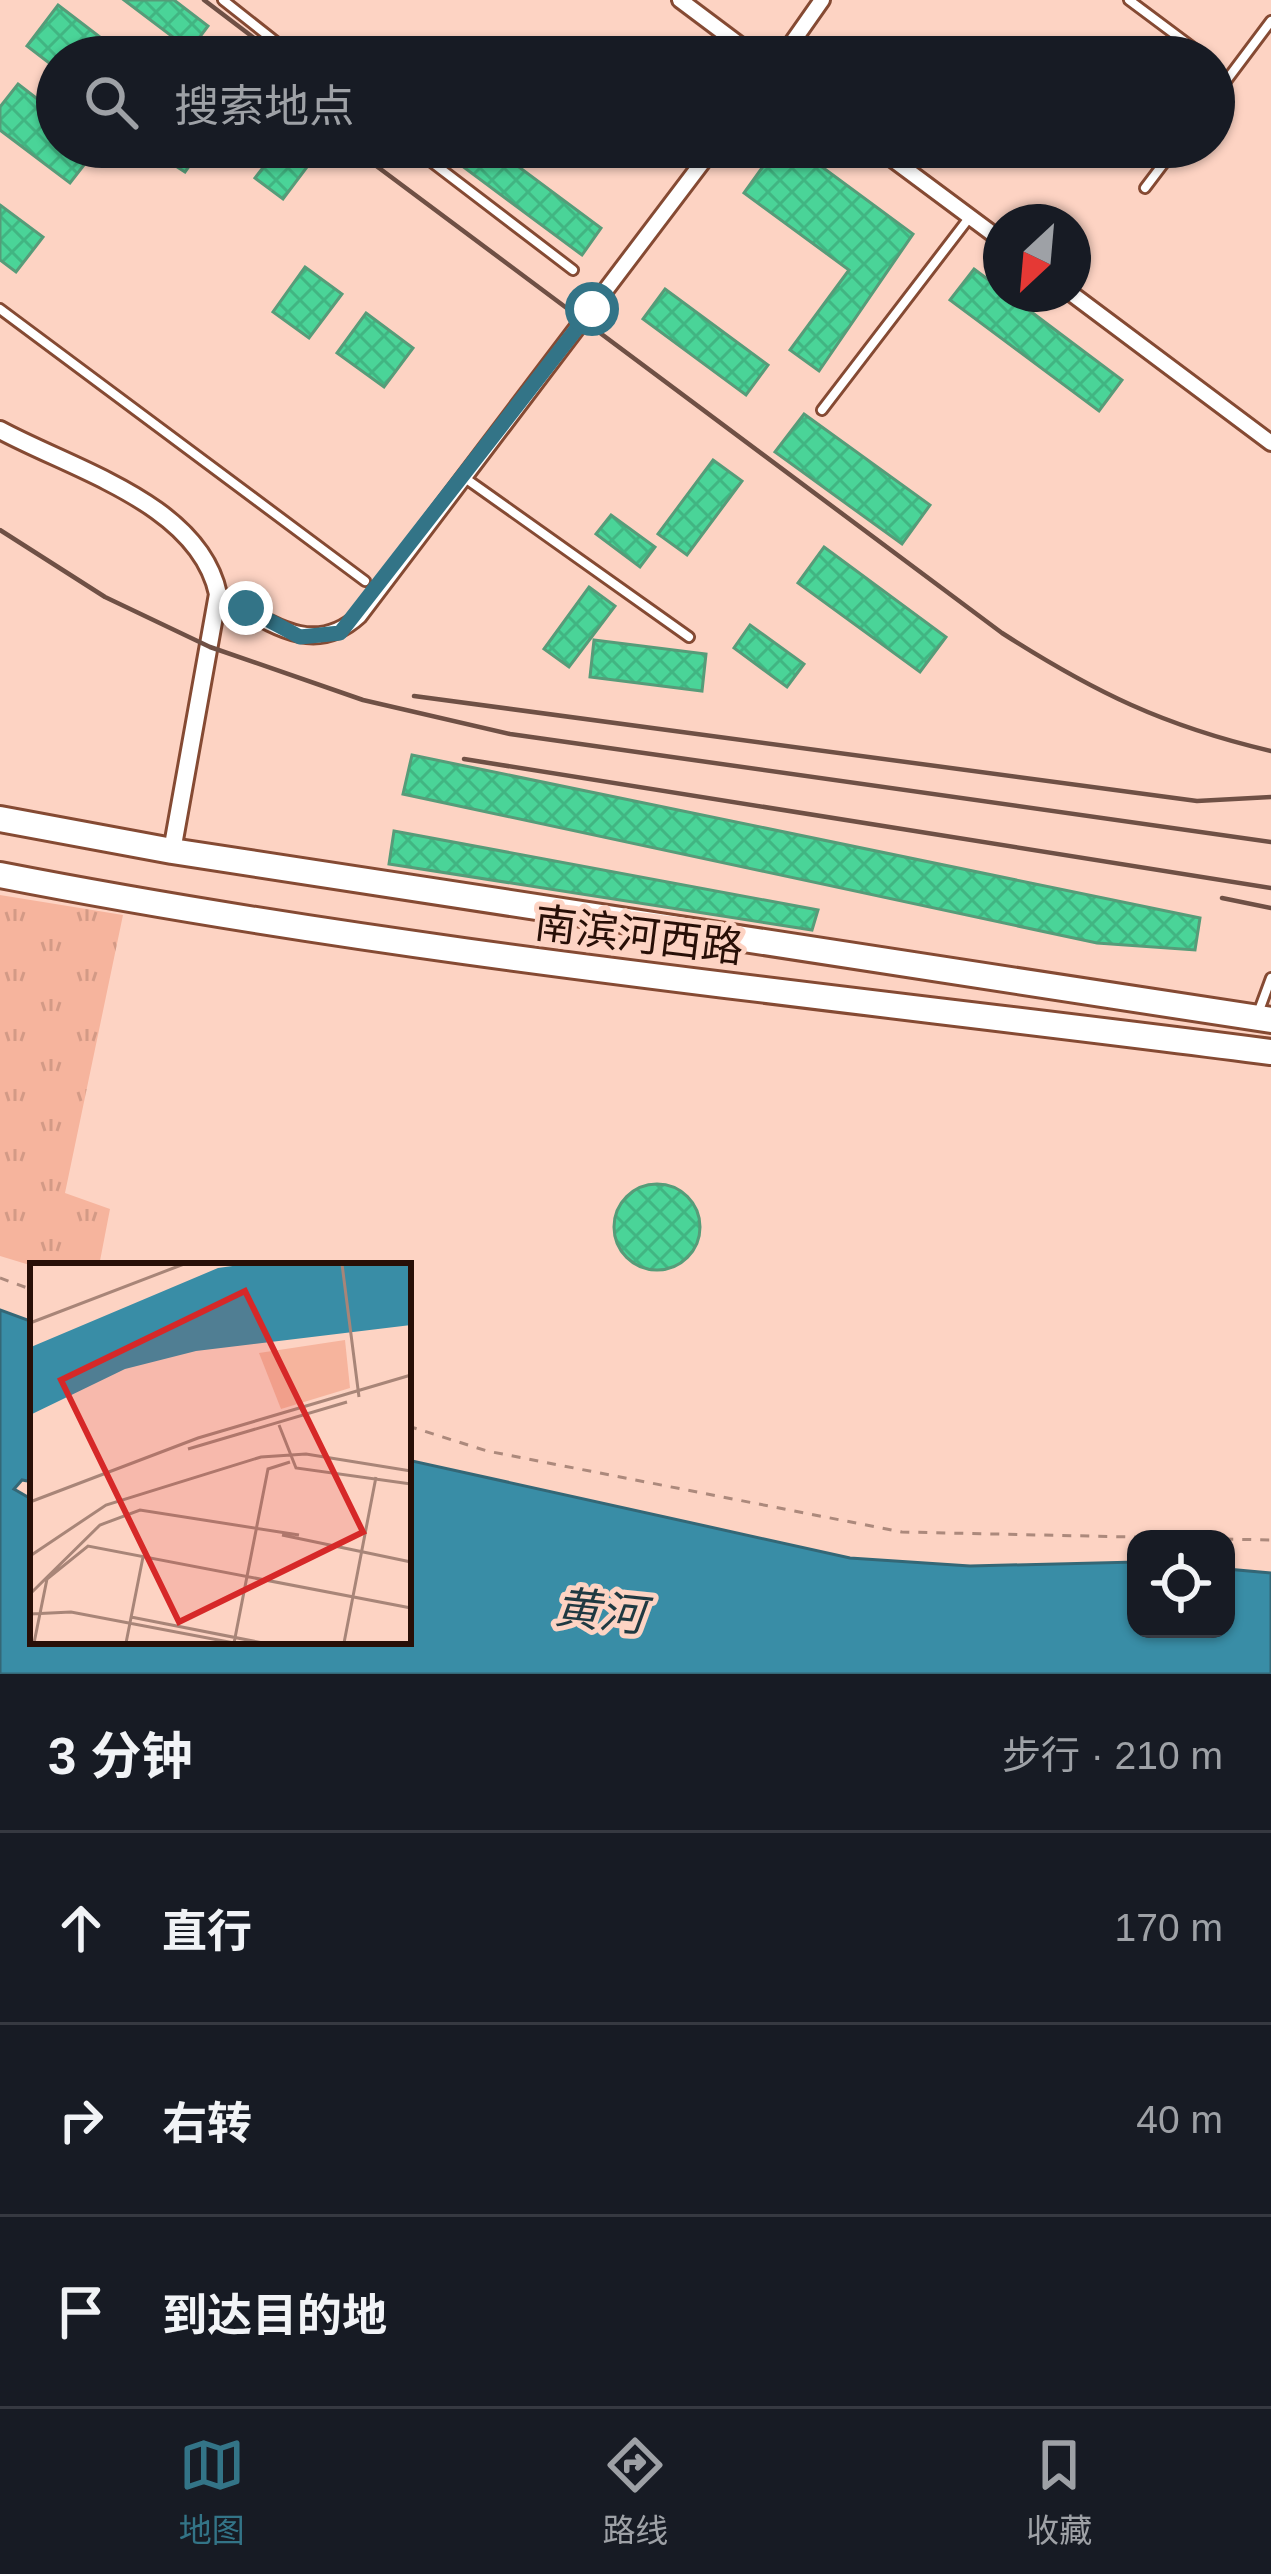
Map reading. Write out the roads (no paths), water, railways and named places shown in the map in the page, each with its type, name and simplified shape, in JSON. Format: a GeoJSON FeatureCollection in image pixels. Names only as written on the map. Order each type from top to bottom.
{"type":"FeatureCollection","features":[{"type":"Feature","properties":{"kind":"highway","name":"南滨河西路"},"geometry":{"type":"LineString","coordinates":[[0,819],[172,851],[1264,1019]]}},
{"type":"Feature","properties":{"kind":"highway","name":"南滨河西路"},"geometry":{"type":"LineString","coordinates":[[0,875],[311,930],[664,980],[1271,1052]]}},
{"type":"Feature","properties":{"kind":"street"},"geometry":{"type":"LineString","coordinates":[[680,0],[728,36]]}},
{"type":"Feature","properties":{"kind":"street"},"geometry":{"type":"LineString","coordinates":[[797,36],[823,0]]}},
{"type":"Feature","properties":{"kind":"street"},"geometry":{"type":"LineString","coordinates":[[218,593],[300,637],[340,633],[698,168]]}},
{"type":"Feature","properties":{"kind":"street"},"geometry":{"type":"LineString","coordinates":[[904,168],[983,227]]}},
{"type":"Feature","properties":{"kind":"street"},"geometry":{"type":"LineString","coordinates":[[1091,308],[1271,443]]}},
{"type":"Feature","properties":{"kind":"street"},"geometry":{"type":"LineString","coordinates":[[0,430],[179,525],[213,568],[218,593],[172,851]]}},
{"type":"Feature","properties":{"kind":"lane"},"geometry":{"type":"LineString","coordinates":[[224,0],[269,36]]}},
{"type":"Feature","properties":{"kind":"lane"},"geometry":{"type":"LineString","coordinates":[[1129,0],[1177,36]]}},
{"type":"Feature","properties":{"kind":"lane"},"geometry":{"type":"LineString","coordinates":[[1235,69],[1271,21]]}},
{"type":"Feature","properties":{"kind":"lane"},"geometry":{"type":"LineString","coordinates":[[439,168],[573,270]]}},
{"type":"Feature","properties":{"kind":"lane"},"geometry":{"type":"LineString","coordinates":[[1145,188],[1160,168]]}},
{"type":"Feature","properties":{"kind":"lane"},"geometry":{"type":"LineString","coordinates":[[822,410],[970,217]]}},
{"type":"Feature","properties":{"kind":"lane"},"geometry":{"type":"LineString","coordinates":[[0,309],[365,580]]}},
{"type":"Feature","properties":{"kind":"lane"},"geometry":{"type":"LineString","coordinates":[[464,477],[688,637]]}},
{"type":"Feature","properties":{"kind":"lane"},"geometry":{"type":"LineString","coordinates":[[1264,1019],[1271,977]]}},
{"type":"Feature","properties":{"kind":"water","name":"黄河"},"geometry":{"type":"Polygon","coordinates":[[[0,1310],[30,1321],[30,1481],[22,1480],[14,1489],[30,1498],[30,1644],[411,1644],[411,1461],[850,1558],[970,1566],[1127,1562],[1127,1638],[1235,1638],[1235,1570],[1271,1573],[1271,1674],[0,1674],[0,1310]]]}},
{"type":"Feature","properties":{"kind":"railway"},"geometry":{"type":"LineString","coordinates":[[204,0],[251,36]]}},
{"type":"Feature","properties":{"kind":"railway"},"geometry":{"type":"LineString","coordinates":[[379,168],[1002,633],[1131,705],[1271,751]]}},
{"type":"Feature","properties":{"kind":"railway"},"geometry":{"type":"LineString","coordinates":[[0,530],[105,597],[210,647],[363,700],[510,734],[1271,842]]}},
{"type":"Feature","properties":{"kind":"railway"},"geometry":{"type":"LineString","coordinates":[[414,696],[1197,801],[1271,797]]}},
{"type":"Feature","properties":{"kind":"railway"},"geometry":{"type":"LineString","coordinates":[[464,759],[1271,888]]}},
{"type":"Feature","properties":{"kind":"railway"},"geometry":{"type":"LineString","coordinates":[[1222,898],[1271,908]]}}]}
